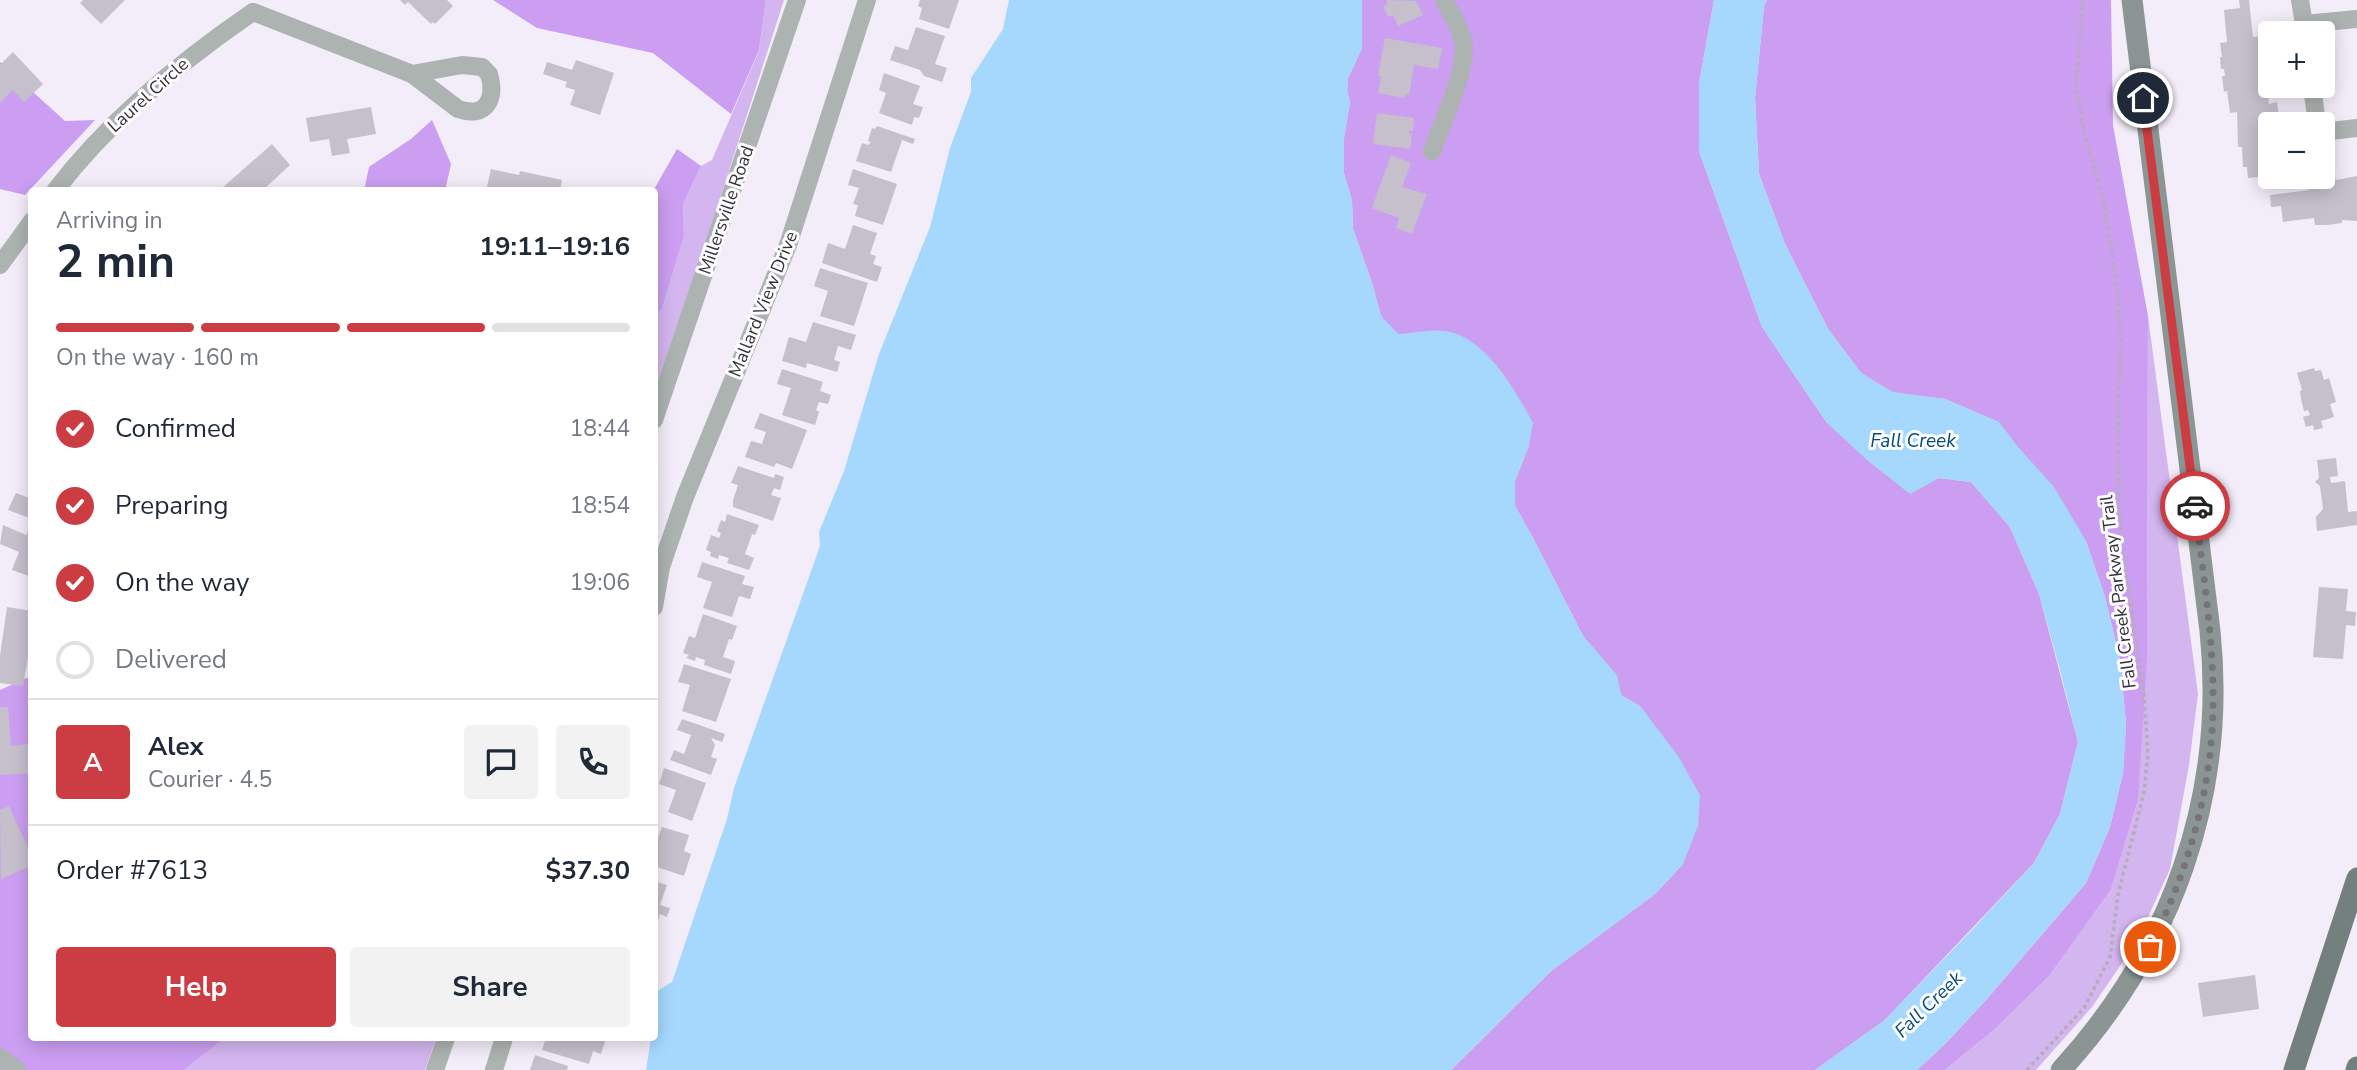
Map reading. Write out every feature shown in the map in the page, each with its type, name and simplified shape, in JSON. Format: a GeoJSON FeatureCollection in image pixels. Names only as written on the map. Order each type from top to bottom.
{"type":"FeatureCollection","features":[{"type":"Feature","properties":{"kind":"main road"},"geometry":{"type":"LineString","coordinates":[[2071,1067],[2140,965],[2174,896],[2193,839],[2204,792],[2213,720],[2210,631],[2132,0]]}},
{"type":"Feature","properties":{"kind":"main road"},"geometry":{"type":"LineString","coordinates":[[2294,1070],[2357,878]]}},
{"type":"Feature","properties":{"kind":"street","name":"Millersville Road"},"geometry":{"type":"LineString","coordinates":[[658,408],[797,0]]}},
{"type":"Feature","properties":{"kind":"street","name":"Mallard View Drive"},"geometry":{"type":"LineString","coordinates":[[658,587],[685,497],[788,245],[867,0]]}},
{"type":"Feature","properties":{"kind":"street"},"geometry":{"type":"LineString","coordinates":[[1432,151],[1461,69],[1464,53],[1462,37],[1444,0]]}},
{"type":"Feature","properties":{"kind":"street"},"geometry":{"type":"LineString","coordinates":[[2300,0],[2303,21]]}},
{"type":"Feature","properties":{"kind":"street"},"geometry":{"type":"LineString","coordinates":[[250,6],[411,74]]}},
{"type":"Feature","properties":{"kind":"street","name":"Laurel Circle"},"geometry":{"type":"LineString","coordinates":[[59,187],[109,130],[250,6]]}},
{"type":"Feature","properties":{"kind":"street"},"geometry":{"type":"LineString","coordinates":[[2335,23],[2357,19]]}},
{"type":"Feature","properties":{"kind":"street"},"geometry":{"type":"LineString","coordinates":[[2335,131],[2357,128]]}},
{"type":"Feature","properties":{"kind":"street"},"geometry":{"type":"LineString","coordinates":[[0,265],[28,226]]}},
{"type":"Feature","properties":{"kind":"street"},"geometry":{"type":"LineString","coordinates":[[435,1070],[445,1041]]}},
{"type":"Feature","properties":{"kind":"street"},"geometry":{"type":"LineString","coordinates":[[494,1070],[503,1041]]}},
{"type":"Feature","properties":{"kind":"street"},"geometry":{"type":"LineString","coordinates":[[0,1058],[17,1070]]}},
{"type":"Feature","properties":{"kind":"path","name":"Fall Creek Parkway Trail"},"geometry":{"type":"LineString","coordinates":[[2027,1070],[2084,1007],[2110,957],[2118,895],[2144,792],[2147,754],[2144,696],[2119,506],[2118,401],[2121,343],[2117,286],[2104,204],[2084,131],[2076,86],[2083,0]]}},
{"type":"Feature","properties":{"kind":"shaded area"},"geometry":{"type":"Polygon","coordinates":[[[493,0],[766,0],[759,50],[731,114],[653,53],[537,28],[493,0]]]}},
{"type":"Feature","properties":{"kind":"shaded area"},"geometry":{"type":"Polygon","coordinates":[[[766,0],[784,0],[658,380],[658,313],[662,309],[684,236],[683,204],[701,166],[712,160],[759,51],[766,0]]]}},
{"type":"Feature","properties":{"kind":"shaded area"},"geometry":{"type":"Polygon","coordinates":[[[1362,0],[1714,0],[1699,84],[1699,151],[1762,327],[1827,423],[1939,478],[1971,482],[2010,527],[2039,594],[2078,742],[2060,814],[2034,863],[1885,1020],[1815,1070],[1451,1070],[1551,971],[1655,894],[1683,864],[1641,707],[1621,695],[1616,675],[1583,636],[1515,506],[1515,481],[1529,445],[1397,334],[1381,316],[1353,229],[1352,201],[1344,173],[1344,138],[1350,102],[1348,78],[1362,48],[1362,0]]]}},
{"type":"Feature","properties":{"kind":"shaded area"},"geometry":{"type":"Polygon","coordinates":[[[1767,0],[2111,0],[2113,125],[2148,316],[2147,658],[2138,799],[2110,891],[2049,976],[1996,1028],[1945,1070],[1917,1070],[1986,1000],[2086,883],[2110,827],[2123,773],[2126,723],[2120,660],[2105,597],[2086,541],[1998,422],[1945,399],[1893,393],[1861,373],[1828,329],[1785,244],[1759,174],[1755,98],[1764,6],[1767,0]]]}},
{"type":"Feature","properties":{"kind":"shaded area"},"geometry":{"type":"Polygon","coordinates":[[[0,62],[65,121],[95,120],[32,187],[28,187],[25,195],[0,189],[0,62]]]}},
{"type":"Feature","properties":{"kind":"shaded area"},"geometry":{"type":"Polygon","coordinates":[[[432,120],[451,164],[446,187],[365,187],[369,167],[411,139],[432,120]]]}},
{"type":"Feature","properties":{"kind":"shaded area"},"geometry":{"type":"Polygon","coordinates":[[[677,149],[701,166],[683,204],[684,236],[662,309],[658,313],[658,187],[655,187],[677,149]]]}},
{"type":"Feature","properties":{"kind":"shaded area"},"geometry":{"type":"Polygon","coordinates":[[[2148,316],[2198,694],[2189,765],[2170,869],[2137,941],[2092,1007],[2036,1070],[1945,1070],[1996,1028],[2049,976],[2110,891],[2147,658],[2148,316]]]}},
{"type":"Feature","properties":{"kind":"shaded area"},"geometry":{"type":"Polygon","coordinates":[[[28,677],[28,1041],[221,1041],[184,1070],[0,1070],[0,690],[28,677]]]}},
{"type":"Feature","properties":{"kind":"shaded area"},"geometry":{"type":"Polygon","coordinates":[[[221,1041],[435,1041],[425,1070],[184,1070],[221,1041]]]}},
{"type":"Feature","properties":{"kind":"water"},"geometry":{"type":"Polygon","coordinates":[[[1009,0],[1362,0],[1362,48],[1348,78],[1350,102],[1344,138],[1344,173],[1352,201],[1353,229],[1381,316],[1398,334],[1446,331],[1461,335],[1487,355],[1509,382],[1533,423],[1529,445],[1515,481],[1515,506],[1583,636],[1617,675],[1621,695],[1641,707],[1678,756],[1700,795],[1698,826],[1683,864],[1655,894],[1551,971],[1451,1070],[646,1070],[651,1041],[658,1041],[658,991],[672,982],[727,819],[734,788],[820,546],[819,532],[844,471],[879,354],[930,227],[950,148],[971,92],[971,78],[1003,29],[1009,0]]]}},
{"type":"Feature","properties":{"kind":"water","name":"Fall Creek"},"geometry":{"type":"Polygon","coordinates":[[[1714,0],[1767,0],[1764,6],[1755,98],[1759,174],[1785,244],[1828,329],[1861,373],[1893,392],[1945,399],[1999,422],[2054,487],[2086,541],[2105,597],[2120,660],[2126,723],[2123,773],[2110,827],[2086,883],[1986,1000],[1917,1070],[1815,1070],[1885,1020],[2034,863],[2060,814],[2078,742],[2039,594],[2010,527],[1971,482],[1939,478],[1910,494],[1867,460],[1827,423],[1762,327],[1699,151],[1699,84],[1714,0]]]}},
{"type":"Feature","properties":{"kind":"building"},"geometry":{"type":"Polygon","coordinates":[[[83,0],[125,0],[101,24],[80,3],[83,0]]]}},
{"type":"Feature","properties":{"kind":"building"},"geometry":{"type":"Polygon","coordinates":[[[400,0],[447,0],[453,6],[435,24],[431,24],[408,2],[405,5],[400,0]]]}},
{"type":"Feature","properties":{"kind":"building"},"geometry":{"type":"Polygon","coordinates":[[[920,0],[959,0],[949,29],[919,19],[922,8],[918,6],[920,0]]]}},
{"type":"Feature","properties":{"kind":"building"},"geometry":{"type":"Polygon","coordinates":[[[1386,0],[1416,1],[1423,15],[1398,26],[1393,15],[1388,17],[1383,6],[1388,4],[1386,0]]]}},
{"type":"Feature","properties":{"kind":"building"},"geometry":{"type":"Polygon","coordinates":[[[2239,0],[2249,0],[2253,37],[2258,36],[2258,98],[2268,98],[2269,104],[2277,102],[2278,112],[2258,112],[2258,177],[2248,178],[2247,167],[2243,167],[2242,147],[2238,147],[2237,112],[2230,113],[2227,91],[2224,92],[2222,76],[2225,76],[2220,57],[2220,43],[2227,42],[2224,10],[2240,8],[2239,0]]]}},
{"type":"Feature","properties":{"kind":"building"},"geometry":{"type":"Polygon","coordinates":[[[916,27],[945,36],[935,64],[947,68],[942,82],[924,76],[920,70],[890,60],[895,46],[908,50],[916,27]]]}},
{"type":"Feature","properties":{"kind":"building"},"geometry":{"type":"Polygon","coordinates":[[[1385,38],[1442,48],[1438,69],[1414,65],[1409,95],[1406,94],[1405,98],[1378,93],[1381,76],[1378,76],[1385,38]]]}},
{"type":"Feature","properties":{"kind":"building"},"geometry":{"type":"Polygon","coordinates":[[[13,52],[43,84],[24,102],[13,90],[0,103],[0,65],[13,52]]]}},
{"type":"Feature","properties":{"kind":"building"},"geometry":{"type":"Polygon","coordinates":[[[576,60],[614,73],[600,115],[570,105],[575,90],[565,87],[567,82],[543,74],[547,62],[572,70],[576,60]]]}},
{"type":"Feature","properties":{"kind":"building"},"geometry":{"type":"Polygon","coordinates":[[[884,73],[920,86],[913,104],[923,107],[919,118],[914,117],[912,125],[879,113],[886,93],[879,90],[884,73]]]}},
{"type":"Feature","properties":{"kind":"building"},"geometry":{"type":"Polygon","coordinates":[[[371,107],[376,134],[347,139],[350,153],[332,156],[329,139],[310,142],[306,118],[371,107]]]}},
{"type":"Feature","properties":{"kind":"building"},"geometry":{"type":"Polygon","coordinates":[[[1377,113],[1414,118],[1413,131],[1409,130],[1409,133],[1412,133],[1410,149],[1373,144],[1377,113]]]}},
{"type":"Feature","properties":{"kind":"building"},"geometry":{"type":"Polygon","coordinates":[[[877,126],[915,139],[913,144],[902,140],[891,172],[856,161],[862,143],[868,145],[871,142],[868,141],[872,128],[877,126]]]}},
{"type":"Feature","properties":{"kind":"building"},"geometry":{"type":"Polygon","coordinates":[[[272,144],[290,165],[266,187],[223,187],[272,144]]]}},
{"type":"Feature","properties":{"kind":"building"},"geometry":{"type":"Polygon","coordinates":[[[1391,155],[1411,163],[1402,187],[1427,194],[1412,234],[1396,228],[1399,218],[1372,208],[1391,155]]]}},
{"type":"Feature","properties":{"kind":"building"},"geometry":{"type":"Polygon","coordinates":[[[491,169],[519,175],[520,171],[562,180],[561,187],[487,187],[491,169]]]}},
{"type":"Feature","properties":{"kind":"building"},"geometry":{"type":"Polygon","coordinates":[[[853,169],[897,184],[883,225],[855,216],[858,205],[853,204],[859,188],[848,185],[853,169]]]}},
{"type":"Feature","properties":{"kind":"building"},"geometry":{"type":"Polygon","coordinates":[[[2357,176],[2357,221],[2342,220],[2342,223],[2327,225],[2315,225],[2314,218],[2283,222],[2281,206],[2271,207],[2270,195],[2309,189],[2335,189],[2335,178],[2357,176]]]}},
{"type":"Feature","properties":{"kind":"building"},"geometry":{"type":"Polygon","coordinates":[[[853,225],[877,233],[870,254],[876,256],[873,264],[882,267],[877,282],[822,263],[828,243],[845,249],[853,225]]]}},
{"type":"Feature","properties":{"kind":"building"},"geometry":{"type":"Polygon","coordinates":[[[820,268],[868,283],[854,326],[820,316],[828,291],[814,286],[820,268]]]}},
{"type":"Feature","properties":{"kind":"building"},"geometry":{"type":"Polygon","coordinates":[[[813,322],[856,335],[851,350],[838,346],[834,360],[840,362],[837,372],[807,363],[806,368],[782,361],[789,337],[806,342],[813,322]]]}},
{"type":"Feature","properties":{"kind":"building"},"geometry":{"type":"Polygon","coordinates":[[[2314,368],[2315,371],[2321,370],[2324,380],[2329,378],[2336,402],[2330,404],[2334,417],[2321,421],[2323,428],[2314,430],[2313,425],[2306,427],[2303,417],[2310,415],[2308,410],[2304,411],[2297,373],[2314,368]]]}},
{"type":"Feature","properties":{"kind":"building"},"geometry":{"type":"Polygon","coordinates":[[[782,369],[823,382],[820,391],[831,395],[828,404],[819,402],[815,425],[782,415],[791,388],[777,384],[782,369]]]}},
{"type":"Feature","properties":{"kind":"building"},"geometry":{"type":"Polygon","coordinates":[[[760,413],[807,430],[792,469],[776,463],[774,467],[745,457],[751,441],[762,444],[766,432],[754,428],[760,413]]]}},
{"type":"Feature","properties":{"kind":"building"},"geometry":{"type":"Polygon","coordinates":[[[2336,458],[2338,476],[2330,477],[2331,483],[2345,481],[2348,512],[2357,511],[2357,525],[2317,531],[2316,517],[2323,509],[2320,486],[2315,482],[2319,478],[2317,460],[2336,458]]]}},
{"type":"Feature","properties":{"kind":"building"},"geometry":{"type":"Polygon","coordinates":[[[738,466],[774,478],[775,474],[784,477],[780,490],[774,488],[771,495],[781,498],[773,521],[733,507],[738,485],[731,483],[738,466]]]}},
{"type":"Feature","properties":{"kind":"building"},"geometry":{"type":"Polygon","coordinates":[[[16,493],[28,498],[28,518],[8,510],[16,493]]]}},
{"type":"Feature","properties":{"kind":"building"},"geometry":{"type":"Polygon","coordinates":[[[727,514],[759,525],[755,535],[752,534],[745,554],[754,558],[749,570],[727,563],[729,558],[719,555],[718,559],[710,556],[711,552],[706,550],[711,535],[719,538],[721,533],[717,531],[721,520],[725,522],[727,514]]]}},
{"type":"Feature","properties":{"kind":"building"},"geometry":{"type":"Polygon","coordinates":[[[3,525],[26,535],[28,531],[28,576],[12,570],[19,552],[0,544],[3,525]]]}},
{"type":"Feature","properties":{"kind":"building"},"geometry":{"type":"Polygon","coordinates":[[[702,562],[745,576],[742,584],[754,587],[750,599],[739,596],[732,617],[703,608],[712,582],[697,577],[702,562]]]}},
{"type":"Feature","properties":{"kind":"building"},"geometry":{"type":"Polygon","coordinates":[[[2319,587],[2348,589],[2346,611],[2356,612],[2355,626],[2346,625],[2343,659],[2313,657],[2319,587]]]}},
{"type":"Feature","properties":{"kind":"building"},"geometry":{"type":"Polygon","coordinates":[[[7,607],[28,610],[28,658],[23,686],[0,683],[0,656],[7,607]]]}},
{"type":"Feature","properties":{"kind":"building"},"geometry":{"type":"Polygon","coordinates":[[[703,614],[737,626],[723,657],[735,661],[731,674],[704,665],[705,660],[686,658],[689,655],[683,653],[689,636],[695,638],[703,614]]]}},
{"type":"Feature","properties":{"kind":"building"},"geometry":{"type":"Polygon","coordinates":[[[684,664],[731,679],[716,722],[682,711],[690,685],[678,682],[684,664]]]}},
{"type":"Feature","properties":{"kind":"building"},"geometry":{"type":"Polygon","coordinates":[[[0,707],[8,707],[11,746],[28,744],[28,773],[0,775],[0,707]]]}},
{"type":"Feature","properties":{"kind":"building"},"geometry":{"type":"Polygon","coordinates":[[[682,719],[725,734],[722,742],[711,738],[715,745],[711,757],[717,759],[711,775],[670,760],[674,750],[684,754],[691,735],[677,730],[682,719]]]}},
{"type":"Feature","properties":{"kind":"building"},"geometry":{"type":"Polygon","coordinates":[[[664,768],[706,783],[692,821],[668,812],[676,790],[659,784],[664,768]]]}},
{"type":"Feature","properties":{"kind":"building"},"geometry":{"type":"Polygon","coordinates":[[[9,806],[28,848],[28,867],[1,879],[0,810],[9,806]]]}},
{"type":"Feature","properties":{"kind":"building"},"geometry":{"type":"Polygon","coordinates":[[[662,827],[689,835],[684,851],[691,854],[684,876],[658,867],[658,837],[662,827]]]}},
{"type":"Feature","properties":{"kind":"building"},"geometry":{"type":"Polygon","coordinates":[[[658,882],[667,885],[660,905],[670,908],[667,917],[660,914],[658,921],[658,882]]]}},
{"type":"Feature","properties":{"kind":"building"},"geometry":{"type":"Polygon","coordinates":[[[2255,975],[2259,1009],[2203,1017],[2198,983],[2255,975]]]}},
{"type":"Feature","properties":{"kind":"building"},"geometry":{"type":"Polygon","coordinates":[[[545,1041],[605,1041],[601,1054],[593,1051],[589,1064],[542,1050],[545,1041]]]}},
{"type":"Feature","properties":{"kind":"building"},"geometry":{"type":"Polygon","coordinates":[[[535,1055],[568,1066],[567,1070],[530,1070],[535,1055]]]}},
{"type":"Feature","properties":{"kind":"way so far"},"geometry":{"type":"LineString","coordinates":[[2150,947],[2174,896],[2193,839],[2210,756],[2213,667],[2195,506]]}},
{"type":"Feature","properties":{"kind":"route"},"geometry":{"type":"LineString","coordinates":[[2143,98],[2195,506]]}}]}
